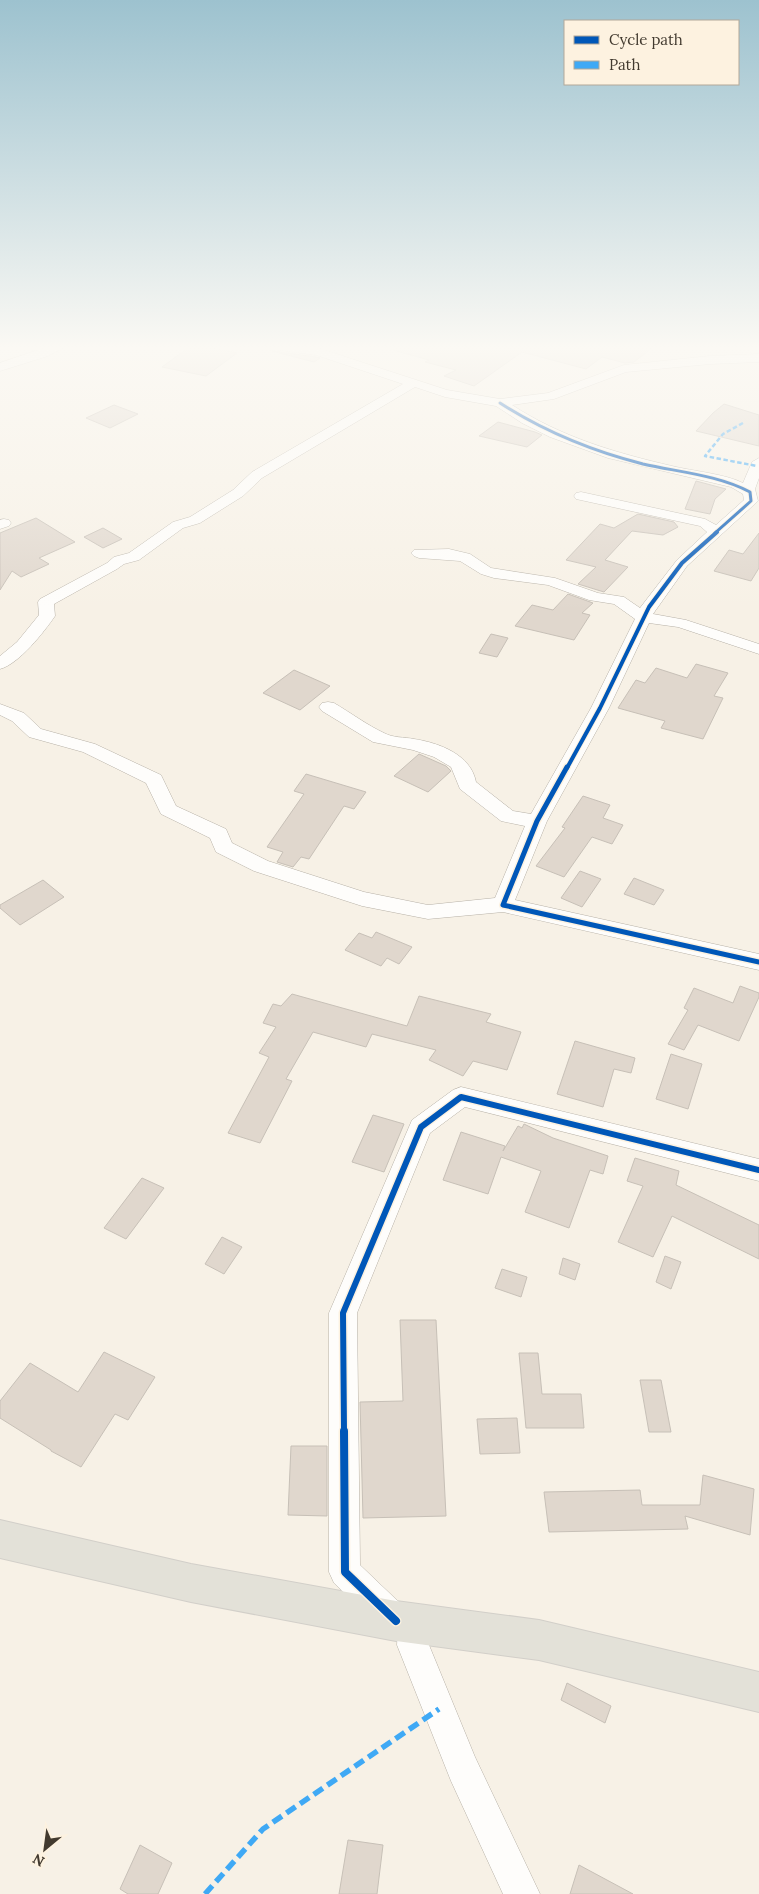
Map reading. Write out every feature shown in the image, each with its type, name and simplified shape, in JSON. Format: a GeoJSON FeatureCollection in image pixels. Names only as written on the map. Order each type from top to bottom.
{"type":"FeatureCollection","features":[{"type":"Feature","properties":{"kind":"main road"},"geometry":{"type":"LineString","coordinates":[[0,1539],[191,1583],[405,1622],[539,1640],[759,1692]]}},
{"type":"Feature","properties":{"kind":"street"},"geometry":{"type":"LineString","coordinates":[[0,664],[24,645],[47,616],[46,602],[112,566],[119,560],[134,556],[178,525],[195,520],[238,493],[257,475],[328,433]]}},
{"type":"Feature","properties":{"kind":"street"},"geometry":{"type":"LineString","coordinates":[[557,433],[589,448],[628,460],[735,484],[752,495]]}},
{"type":"Feature","properties":{"kind":"street"},"geometry":{"type":"LineString","coordinates":[[503,905],[537,821],[600,708],[644,618],[682,563],[751,501],[759,462]]}},
{"type":"Feature","properties":{"kind":"street"},"geometry":{"type":"LineString","coordinates":[[581,496],[705,523],[716,532]]}},
{"type":"Feature","properties":{"kind":"street"},"geometry":{"type":"LineString","coordinates":[[419,553],[449,554],[465,557],[486,571],[499,575],[550,581],[595,597],[618,600],[644,618],[680,623],[759,649]]}},
{"type":"Feature","properties":{"kind":"street"},"geometry":{"type":"LineString","coordinates":[[328,706],[379,738],[416,745],[440,753],[458,764],[466,774],[467,784],[508,817],[537,821]]}},
{"type":"Feature","properties":{"kind":"street"},"geometry":{"type":"LineString","coordinates":[[0,709],[18,718],[35,733],[88,748],[154,779],[168,810],[219,834],[223,847],[261,866],[362,898],[428,912],[503,905],[759,962]]}},
{"type":"Feature","properties":{"kind":"street"},"geometry":{"type":"LineString","coordinates":[[522,1894],[463,1769],[405,1622],[345,1572],[342,1313],[421,1127],[461,1097],[759,1170]]}},
{"type":"Feature","properties":{"kind":"building"},"geometry":{"type":"Polygon","coordinates":[[[483,433],[538,433],[542,435],[527,447],[479,436],[483,433]]]}},
{"type":"Feature","properties":{"kind":"building"},"geometry":{"type":"Polygon","coordinates":[[[706,433],[759,433],[759,446],[706,433]]]}},
{"type":"Feature","properties":{"kind":"building"},"geometry":{"type":"Polygon","coordinates":[[[696,481],[726,489],[715,499],[710,514],[685,509],[696,481]]]}},
{"type":"Feature","properties":{"kind":"building"},"geometry":{"type":"Polygon","coordinates":[[[638,514],[674,522],[678,527],[663,535],[632,531],[605,560],[628,567],[604,592],[578,584],[596,567],[566,560],[600,524],[614,528],[638,514]]]}},
{"type":"Feature","properties":{"kind":"building"},"geometry":{"type":"Polygon","coordinates":[[[36,518],[75,542],[39,558],[49,564],[21,577],[12,571],[0,590],[0,533],[36,518]]]}},
{"type":"Feature","properties":{"kind":"building"},"geometry":{"type":"Polygon","coordinates":[[[103,528],[122,539],[103,548],[84,537],[103,528]]]}},
{"type":"Feature","properties":{"kind":"building"},"geometry":{"type":"Polygon","coordinates":[[[759,533],[759,568],[751,581],[714,571],[729,550],[743,554],[759,533]]]}},
{"type":"Feature","properties":{"kind":"building"},"geometry":{"type":"Polygon","coordinates":[[[568,594],[593,603],[582,613],[590,615],[574,640],[515,626],[532,605],[553,610],[568,594]]]}},
{"type":"Feature","properties":{"kind":"building"},"geometry":{"type":"Polygon","coordinates":[[[491,634],[508,638],[497,657],[479,653],[491,634]]]}},
{"type":"Feature","properties":{"kind":"building"},"geometry":{"type":"Polygon","coordinates":[[[696,664],[728,673],[714,696],[723,698],[703,739],[661,728],[665,721],[618,708],[636,680],[645,683],[656,668],[687,678],[696,664]]]}},
{"type":"Feature","properties":{"kind":"building"},"geometry":{"type":"Polygon","coordinates":[[[294,670],[330,686],[300,710],[263,693],[294,670]]]}},
{"type":"Feature","properties":{"kind":"building"},"geometry":{"type":"Polygon","coordinates":[[[419,754],[446,766],[451,771],[428,792],[394,776],[419,754]]]}},
{"type":"Feature","properties":{"kind":"building"},"geometry":{"type":"Polygon","coordinates":[[[306,774],[366,792],[354,809],[344,806],[309,859],[301,857],[293,867],[277,862],[283,852],[267,847],[304,794],[294,791],[306,774]]]}},
{"type":"Feature","properties":{"kind":"building"},"geometry":{"type":"Polygon","coordinates":[[[583,796],[610,805],[603,818],[623,825],[612,844],[592,837],[564,877],[536,866],[565,828],[562,827],[583,796]]]}},
{"type":"Feature","properties":{"kind":"building"},"geometry":{"type":"Polygon","coordinates":[[[580,871],[601,879],[582,907],[561,898],[580,871]]]}},
{"type":"Feature","properties":{"kind":"building"},"geometry":{"type":"Polygon","coordinates":[[[634,878],[664,890],[654,905],[624,894],[634,878]]]}},
{"type":"Feature","properties":{"kind":"building"},"geometry":{"type":"Polygon","coordinates":[[[43,880],[64,897],[20,925],[0,908],[0,905],[43,880]]]}},
{"type":"Feature","properties":{"kind":"building"},"geometry":{"type":"Polygon","coordinates":[[[376,932],[412,947],[399,964],[387,958],[381,966],[345,950],[359,933],[372,938],[376,932]]]}},
{"type":"Feature","properties":{"kind":"building"},"geometry":{"type":"Polygon","coordinates":[[[740,986],[759,993],[759,997],[739,1041],[698,1025],[684,1050],[668,1044],[688,1010],[684,1008],[694,988],[733,1003],[740,986]]]}},
{"type":"Feature","properties":{"kind":"building"},"geometry":{"type":"Polygon","coordinates":[[[292,994],[407,1026],[419,996],[491,1014],[486,1022],[521,1032],[507,1070],[473,1061],[463,1076],[429,1060],[436,1050],[372,1034],[366,1047],[313,1032],[286,1079],[292,1081],[260,1143],[228,1133],[269,1057],[259,1053],[276,1027],[263,1023],[273,1004],[281,1006],[292,994]]]}},
{"type":"Feature","properties":{"kind":"building"},"geometry":{"type":"Polygon","coordinates":[[[575,1041],[635,1058],[631,1073],[614,1069],[603,1107],[557,1094],[575,1041]]]}},
{"type":"Feature","properties":{"kind":"building"},"geometry":{"type":"Polygon","coordinates":[[[671,1054],[702,1064],[688,1109],[656,1099],[671,1054]]]}},
{"type":"Feature","properties":{"kind":"building"},"geometry":{"type":"Polygon","coordinates":[[[373,1115],[404,1124],[384,1172],[352,1162],[373,1115]]]}},
{"type":"Feature","properties":{"kind":"building"},"geometry":{"type":"Polygon","coordinates":[[[524,1124],[553,1138],[608,1156],[603,1174],[590,1170],[569,1228],[525,1212],[541,1171],[501,1157],[488,1194],[443,1180],[461,1132],[505,1146],[503,1151],[518,1126],[522,1128],[524,1124]]]}},
{"type":"Feature","properties":{"kind":"building"},"geometry":{"type":"Polygon","coordinates":[[[635,1158],[679,1171],[676,1185],[759,1225],[759,1259],[672,1216],[653,1257],[618,1242],[643,1186],[627,1181],[635,1158]]]}},
{"type":"Feature","properties":{"kind":"building"},"geometry":{"type":"Polygon","coordinates":[[[142,1178],[164,1188],[126,1239],[104,1228],[142,1178]]]}},
{"type":"Feature","properties":{"kind":"building"},"geometry":{"type":"Polygon","coordinates":[[[222,1237],[242,1247],[224,1274],[205,1264],[222,1237]]]}},
{"type":"Feature","properties":{"kind":"building"},"geometry":{"type":"Polygon","coordinates":[[[665,1256],[681,1262],[671,1289],[656,1282],[665,1256]]]}},
{"type":"Feature","properties":{"kind":"building"},"geometry":{"type":"Polygon","coordinates":[[[563,1258],[580,1264],[575,1280],[559,1274],[563,1258]]]}},
{"type":"Feature","properties":{"kind":"building"},"geometry":{"type":"Polygon","coordinates":[[[502,1269],[527,1277],[521,1297],[495,1288],[502,1269]]]}},
{"type":"Feature","properties":{"kind":"building"},"geometry":{"type":"Polygon","coordinates":[[[400,1320],[436,1320],[446,1516],[363,1518],[360,1402],[403,1401],[400,1320]]]}},
{"type":"Feature","properties":{"kind":"building"},"geometry":{"type":"Polygon","coordinates":[[[104,1352],[155,1377],[128,1420],[115,1414],[81,1467],[51,1451],[0,1418],[0,1401],[30,1363],[78,1392],[104,1352]]]}},
{"type":"Feature","properties":{"kind":"building"},"geometry":{"type":"Polygon","coordinates":[[[519,1353],[538,1353],[542,1394],[581,1394],[584,1428],[526,1428],[519,1353]]]}},
{"type":"Feature","properties":{"kind":"building"},"geometry":{"type":"Polygon","coordinates":[[[640,1380],[661,1380],[671,1432],[649,1432],[640,1380]]]}},
{"type":"Feature","properties":{"kind":"building"},"geometry":{"type":"Polygon","coordinates":[[[517,1418],[520,1453],[480,1454],[477,1419],[517,1418]]]}},
{"type":"Feature","properties":{"kind":"building"},"geometry":{"type":"Polygon","coordinates":[[[291,1446],[327,1446],[327,1516],[288,1515],[291,1446]]]}},
{"type":"Feature","properties":{"kind":"building"},"geometry":{"type":"Polygon","coordinates":[[[703,1475],[754,1489],[750,1535],[685,1516],[688,1529],[549,1532],[544,1492],[640,1490],[642,1505],[700,1505],[703,1475]]]}},
{"type":"Feature","properties":{"kind":"building"},"geometry":{"type":"Polygon","coordinates":[[[567,1683],[611,1706],[605,1723],[561,1700],[567,1683]]]}},
{"type":"Feature","properties":{"kind":"building"},"geometry":{"type":"Polygon","coordinates":[[[348,1840],[383,1845],[377,1894],[339,1894],[348,1840]]]}},
{"type":"Feature","properties":{"kind":"building"},"geometry":{"type":"Polygon","coordinates":[[[140,1845],[172,1863],[158,1894],[128,1894],[120,1889],[140,1845]]]}},
{"type":"Feature","properties":{"kind":"building"},"geometry":{"type":"Polygon","coordinates":[[[579,1865],[633,1894],[570,1894],[579,1865]]]}},
{"type":"Feature","properties":{"kind":"marked path"},"geometry":{"type":"LineString","coordinates":[[724,433],[705,456],[757,466]]}},
{"type":"Feature","properties":{"kind":"marked path"},"geometry":{"type":"LineString","coordinates":[[205,1894],[263,1829],[439,1709]]}},
{"type":"Feature","properties":{"kind":"cycle path"},"geometry":{"type":"LineString","coordinates":[[553,433],[613,456],[735,484],[750,492],[751,501],[682,563],[649,607],[600,708],[537,821],[503,905],[759,962]]}},
{"type":"Feature","properties":{"kind":"cycle path"},"geometry":{"type":"LineString","coordinates":[[396,1621],[345,1572],[343,1313],[421,1127],[461,1097],[759,1170]]}}]}
